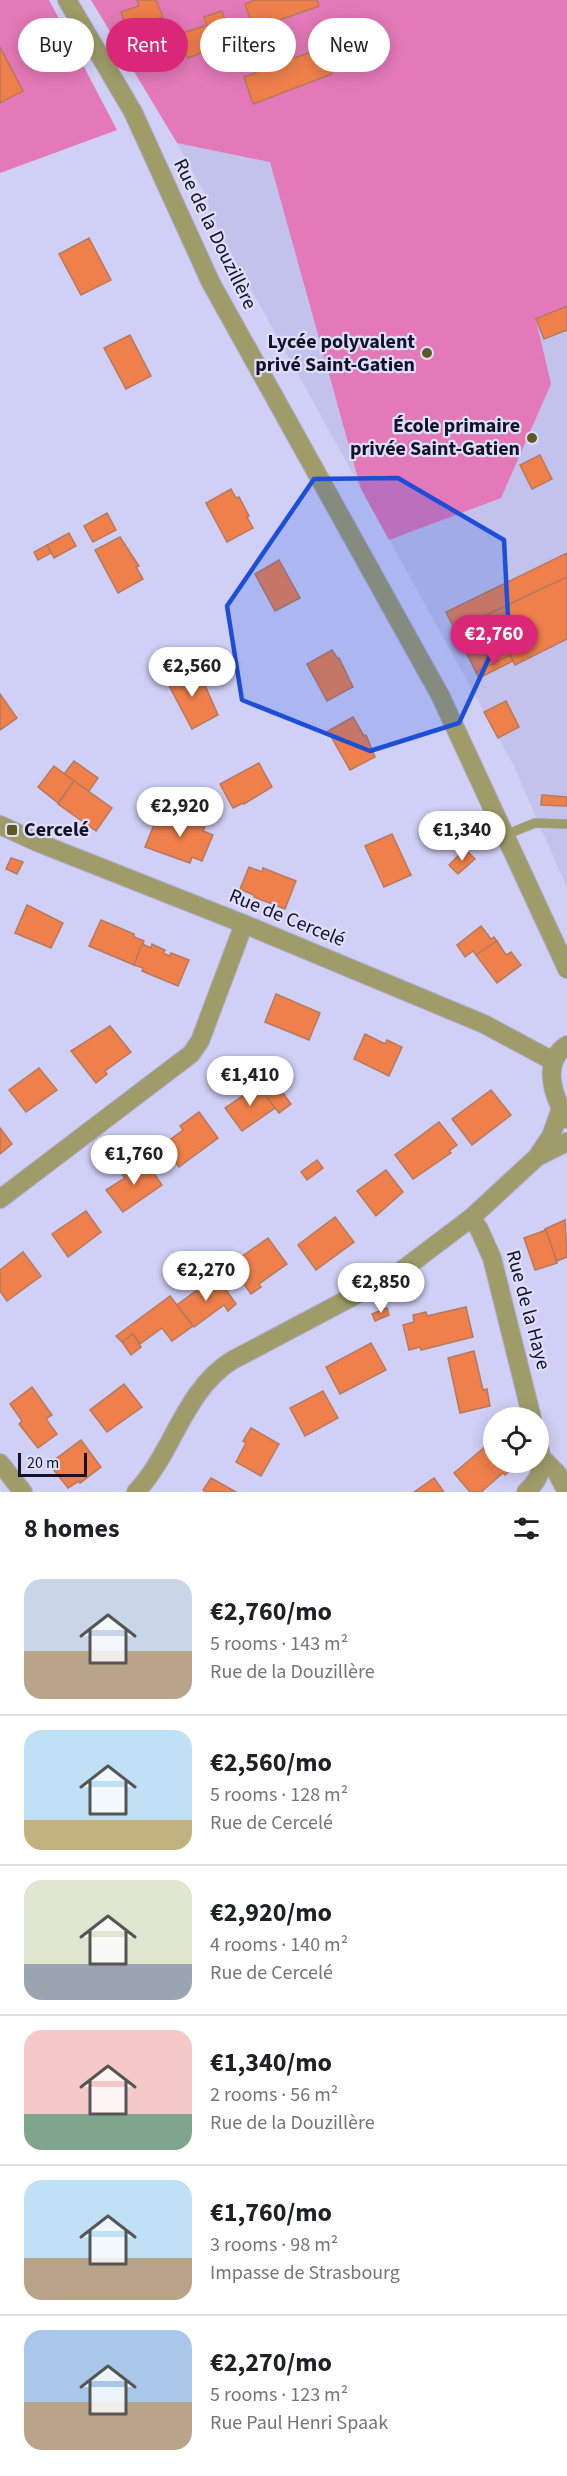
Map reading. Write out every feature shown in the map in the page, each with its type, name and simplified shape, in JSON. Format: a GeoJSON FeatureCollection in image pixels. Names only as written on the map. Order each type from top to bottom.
{"type":"FeatureCollection","features":[{"type":"Feature","properties":{"kind":"street","name":"Rue de la Douzillère"},"geometry":{"type":"LineString","coordinates":[[67,0],[133,112],[211,283],[440,695],[567,969]]}},
{"type":"Feature","properties":{"kind":"street","name":"Rue de Cercelé"},"geometry":{"type":"LineString","coordinates":[[0,825],[39,843],[244,924],[484,1024],[554,1060]]}},
{"type":"Feature","properties":{"kind":"street"},"geometry":{"type":"LineString","coordinates":[[0,1199],[191,1054],[200,1041],[244,924]]}},
{"type":"Feature","properties":{"kind":"street"},"geometry":{"type":"LineString","coordinates":[[136,1492],[156,1466],[199,1392],[215,1372],[231,1361],[401,1271],[471,1218],[537,1157],[564,1113],[553,1087],[552,1068],[560,1050],[567,1045]]}},
{"type":"Feature","properties":{"kind":"street"},"geometry":{"type":"LineString","coordinates":[[537,1157],[567,1142]]}},
{"type":"Feature","properties":{"kind":"street","name":"Rue de la Haye"},"geometry":{"type":"LineString","coordinates":[[471,1218],[492,1258],[529,1407]]}},
{"type":"Feature","properties":{"kind":"street"},"geometry":{"type":"LineString","coordinates":[[549,1462],[567,1492]]}},
{"type":"Feature","properties":{"kind":"street"},"geometry":{"type":"LineString","coordinates":[[0,1463],[23,1492]]}},
{"type":"Feature","properties":{"kind":"street"},"geometry":{"type":"LineString","coordinates":[[526,1492],[537,1480],[538,1473]]}},
{"type":"Feature","properties":{"kind":"lane"},"geometry":{"type":"LineString","coordinates":[[505,835],[535,823],[567,824]]}},
{"type":"Feature","properties":{"kind":"highlighted area"},"geometry":{"type":"Polygon","coordinates":[[[398,478],[504,540],[508,617],[459,723],[370,751],[242,700],[227,606],[314,479],[398,478]]]}},
{"type":"Feature","properties":{"kind":"shaded area"},"geometry":{"type":"Polygon","coordinates":[[[0,0],[49,0],[58,18],[18,18],[18,72],[87,72],[117,130],[0,173],[0,0]]]}},
{"type":"Feature","properties":{"kind":"shaded area","name":"Lycée polyvalent privé Saint-Gatien"},"geometry":{"type":"Polygon","coordinates":[[[91,0],[567,0],[567,306],[536,320],[551,384],[501,498],[389,540],[361,489],[270,162],[177,143],[134,72],[188,72],[188,18],[106,18],[106,25],[91,0]]]}},
{"type":"Feature","properties":{"kind":"shaded area","name":"Lycée polyvalent privé Saint-Gatien"},"geometry":{"type":"Polygon","coordinates":[[[567,2],[567,888],[512,762],[211,217],[207,198],[177,143],[373,72],[390,72],[390,66],[567,2]]]}},
{"type":"Feature","properties":{"kind":"building"},"geometry":{"type":"Polygon","coordinates":[[[137,0],[156,0],[163,17],[123,18],[121,12],[139,6],[137,0]]]}},
{"type":"Feature","properties":{"kind":"building"},"geometry":{"type":"Polygon","coordinates":[[[255,0],[317,0],[319,6],[285,18],[250,18],[245,4],[255,0]]]}},
{"type":"Feature","properties":{"kind":"building"},"geometry":{"type":"Polygon","coordinates":[[[222,11],[224,18],[204,18],[222,11]]]}},
{"type":"Feature","properties":{"kind":"building"},"geometry":{"type":"Polygon","coordinates":[[[200,27],[200,53],[188,58],[188,31],[200,27]]]}},
{"type":"Feature","properties":{"kind":"building"},"geometry":{"type":"Polygon","coordinates":[[[0,47],[23,91],[0,103],[0,47]]]}},
{"type":"Feature","properties":{"kind":"building"},"geometry":{"type":"Polygon","coordinates":[[[308,53],[308,72],[331,72],[332,74],[253,104],[244,77],[256,73],[296,72],[296,58],[308,53]]]}},
{"type":"Feature","properties":{"kind":"building"},"geometry":{"type":"Polygon","coordinates":[[[89,238],[111,280],[81,295],[59,254],[89,238]]]}},
{"type":"Feature","properties":{"kind":"building"},"geometry":{"type":"Polygon","coordinates":[[[567,306],[567,330],[544,339],[536,319],[567,306]]]}},
{"type":"Feature","properties":{"kind":"building"},"geometry":{"type":"Polygon","coordinates":[[[130,335],[151,376],[126,389],[104,348],[130,335]]]}},
{"type":"Feature","properties":{"kind":"building"},"geometry":{"type":"Polygon","coordinates":[[[540,455],[552,479],[532,489],[520,465],[540,455]]]}},
{"type":"Feature","properties":{"kind":"building"},"geometry":{"type":"Polygon","coordinates":[[[231,489],[236,498],[239,497],[253,528],[227,542],[206,503],[231,489]]]}},
{"type":"Feature","properties":{"kind":"building"},"geometry":{"type":"Polygon","coordinates":[[[107,513],[116,530],[93,542],[84,526],[107,513]]]}},
{"type":"Feature","properties":{"kind":"building"},"geometry":{"type":"Polygon","coordinates":[[[69,533],[76,546],[54,558],[47,545],[69,533]]]}},
{"type":"Feature","properties":{"kind":"building"},"geometry":{"type":"Polygon","coordinates":[[[120,537],[139,566],[136,567],[143,579],[118,593],[95,550],[120,537]]]}},
{"type":"Feature","properties":{"kind":"building"},"geometry":{"type":"Polygon","coordinates":[[[47,545],[51,553],[38,560],[34,552],[47,545]]]}},
{"type":"Feature","properties":{"kind":"building"},"geometry":{"type":"Polygon","coordinates":[[[567,553],[567,577],[455,630],[446,612],[567,553]]]}},
{"type":"Feature","properties":{"kind":"building"},"geometry":{"type":"Polygon","coordinates":[[[279,560],[300,598],[275,611],[255,574],[279,560]]]}},
{"type":"Feature","properties":{"kind":"building"},"geometry":{"type":"Polygon","coordinates":[[[567,577],[567,639],[515,665],[510,655],[476,672],[455,630],[567,577]]]}},
{"type":"Feature","properties":{"kind":"building"},"geometry":{"type":"Polygon","coordinates":[[[332,650],[339,658],[353,687],[327,701],[307,664],[332,650]]]}},
{"type":"Feature","properties":{"kind":"building"},"geometry":{"type":"Polygon","coordinates":[[[510,655],[513,661],[479,678],[476,672],[510,655]]]}},
{"type":"Feature","properties":{"kind":"building"},"geometry":{"type":"Polygon","coordinates":[[[191,666],[201,685],[204,683],[218,715],[192,729],[166,680],[191,666]]]}},
{"type":"Feature","properties":{"kind":"building"},"geometry":{"type":"Polygon","coordinates":[[[0,694],[17,718],[0,730],[0,694]]]}},
{"type":"Feature","properties":{"kind":"building"},"geometry":{"type":"Polygon","coordinates":[[[506,701],[519,727],[498,738],[484,712],[506,701]]]}},
{"type":"Feature","properties":{"kind":"building"},"geometry":{"type":"Polygon","coordinates":[[[353,717],[364,736],[366,735],[375,757],[350,770],[328,731],[353,717]]]}},
{"type":"Feature","properties":{"kind":"building"},"geometry":{"type":"Polygon","coordinates":[[[74,761],[98,778],[89,791],[64,774],[74,761]]]}},
{"type":"Feature","properties":{"kind":"building"},"geometry":{"type":"Polygon","coordinates":[[[259,763],[272,787],[233,808],[220,784],[259,763]]]}},
{"type":"Feature","properties":{"kind":"building"},"geometry":{"type":"Polygon","coordinates":[[[54,766],[74,781],[58,803],[38,787],[54,766]]]}},
{"type":"Feature","properties":{"kind":"building"},"geometry":{"type":"Polygon","coordinates":[[[74,781],[112,808],[96,831],[58,804],[74,781]]]}},
{"type":"Feature","properties":{"kind":"building"},"geometry":{"type":"Polygon","coordinates":[[[542,795],[567,797],[567,806],[541,805],[542,795]]]}},
{"type":"Feature","properties":{"kind":"building"},"geometry":{"type":"Polygon","coordinates":[[[180,814],[206,824],[203,831],[213,835],[202,861],[192,857],[190,863],[145,847],[158,815],[176,822],[180,814]]]}},
{"type":"Feature","properties":{"kind":"building"},"geometry":{"type":"Polygon","coordinates":[[[392,834],[411,875],[384,887],[365,846],[392,834]]]}},
{"type":"Feature","properties":{"kind":"building"},"geometry":{"type":"Polygon","coordinates":[[[465,849],[475,859],[458,874],[449,865],[465,849]]]}},
{"type":"Feature","properties":{"kind":"building"},"geometry":{"type":"Polygon","coordinates":[[[11,858],[23,862],[17,874],[6,869],[11,858]]]}},
{"type":"Feature","properties":{"kind":"building"},"geometry":{"type":"Polygon","coordinates":[[[249,867],[262,872],[263,868],[296,881],[285,909],[240,889],[249,867]]]}},
{"type":"Feature","properties":{"kind":"building"},"geometry":{"type":"Polygon","coordinates":[[[27,905],[63,923],[51,948],[15,933],[27,905]]]}},
{"type":"Feature","properties":{"kind":"building"},"geometry":{"type":"Polygon","coordinates":[[[101,920],[134,934],[134,937],[144,941],[134,965],[89,946],[101,920]]]}},
{"type":"Feature","properties":{"kind":"building"},"geometry":{"type":"Polygon","coordinates":[[[481,926],[491,939],[494,937],[497,941],[476,955],[473,951],[465,957],[457,945],[481,926]]]}},
{"type":"Feature","properties":{"kind":"building"},"geometry":{"type":"Polygon","coordinates":[[[497,941],[506,955],[511,952],[521,965],[497,983],[476,955],[497,941]]]}},
{"type":"Feature","properties":{"kind":"building"},"geometry":{"type":"Polygon","coordinates":[[[142,944],[151,948],[152,944],[165,950],[163,953],[170,956],[171,953],[189,960],[178,986],[142,971],[143,968],[134,965],[142,944]]]}},
{"type":"Feature","properties":{"kind":"building"},"geometry":{"type":"Polygon","coordinates":[[[276,994],[320,1013],[309,1040],[265,1022],[276,994]]]}},
{"type":"Feature","properties":{"kind":"building"},"geometry":{"type":"Polygon","coordinates":[[[110,1026],[131,1052],[105,1071],[107,1074],[96,1083],[71,1051],[110,1026]]]}},
{"type":"Feature","properties":{"kind":"building"},"geometry":{"type":"Polygon","coordinates":[[[365,1034],[385,1044],[387,1040],[402,1047],[389,1076],[354,1059],[365,1034]]]}},
{"type":"Feature","properties":{"kind":"building"},"geometry":{"type":"Polygon","coordinates":[[[39,1068],[57,1090],[26,1112],[9,1090],[39,1068]]]}},
{"type":"Feature","properties":{"kind":"building"},"geometry":{"type":"Polygon","coordinates":[[[256,1082],[275,1108],[242,1131],[225,1108],[247,1093],[245,1090],[256,1082]]]}},
{"type":"Feature","properties":{"kind":"building"},"geometry":{"type":"Polygon","coordinates":[[[278,1086],[291,1104],[279,1113],[265,1095],[278,1086]]]}},
{"type":"Feature","properties":{"kind":"building"},"geometry":{"type":"Polygon","coordinates":[[[491,1090],[511,1115],[472,1145],[452,1119],[491,1090]]]}},
{"type":"Feature","properties":{"kind":"building"},"geometry":{"type":"Polygon","coordinates":[[[199,1112],[218,1138],[179,1167],[163,1145],[183,1130],[180,1126],[199,1112]]]}},
{"type":"Feature","properties":{"kind":"building"},"geometry":{"type":"Polygon","coordinates":[[[439,1122],[457,1145],[449,1151],[451,1153],[413,1179],[395,1155],[439,1122]]]}},
{"type":"Feature","properties":{"kind":"building"},"geometry":{"type":"Polygon","coordinates":[[[0,1128],[12,1144],[0,1154],[0,1128]]]}},
{"type":"Feature","properties":{"kind":"building"},"geometry":{"type":"Polygon","coordinates":[[[317,1160],[323,1168],[307,1180],[301,1172],[317,1160]]]}},
{"type":"Feature","properties":{"kind":"building"},"geometry":{"type":"Polygon","coordinates":[[[146,1162],[162,1185],[123,1212],[106,1190],[125,1178],[122,1174],[134,1165],[136,1168],[146,1162]]]}},
{"type":"Feature","properties":{"kind":"building"},"geometry":{"type":"Polygon","coordinates":[[[386,1170],[403,1192],[376,1216],[357,1191],[386,1170]]]}},
{"type":"Feature","properties":{"kind":"building"},"geometry":{"type":"Polygon","coordinates":[[[86,1211],[101,1232],[68,1257],[52,1234],[86,1211]]]}},
{"type":"Feature","properties":{"kind":"building"},"geometry":{"type":"Polygon","coordinates":[[[335,1217],[354,1242],[316,1270],[298,1245],[335,1217]]]}},
{"type":"Feature","properties":{"kind":"building"},"geometry":{"type":"Polygon","coordinates":[[[565,1220],[567,1257],[557,1261],[545,1229],[565,1220]]]}},
{"type":"Feature","properties":{"kind":"building"},"geometry":{"type":"Polygon","coordinates":[[[546,1230],[557,1263],[535,1270],[524,1238],[546,1230]]]}},
{"type":"Feature","properties":{"kind":"building"},"geometry":{"type":"Polygon","coordinates":[[[268,1238],[287,1264],[259,1284],[261,1287],[251,1294],[230,1265],[268,1238]]]}},
{"type":"Feature","properties":{"kind":"building"},"geometry":{"type":"Polygon","coordinates":[[[23,1252],[41,1276],[7,1301],[0,1291],[0,1270],[23,1252]]]}},
{"type":"Feature","properties":{"kind":"building"},"geometry":{"type":"Polygon","coordinates":[[[216,1276],[236,1304],[228,1311],[224,1305],[194,1327],[177,1305],[216,1276]]]}},
{"type":"Feature","properties":{"kind":"building"},"geometry":{"type":"Polygon","coordinates":[[[170,1296],[193,1326],[172,1341],[162,1328],[140,1344],[133,1334],[122,1342],[116,1336],[170,1296]]]}},
{"type":"Feature","properties":{"kind":"building"},"geometry":{"type":"Polygon","coordinates":[[[466,1307],[473,1337],[421,1350],[420,1347],[409,1350],[403,1325],[414,1322],[413,1315],[426,1312],[427,1316],[466,1307]]]}},
{"type":"Feature","properties":{"kind":"building"},"geometry":{"type":"Polygon","coordinates":[[[387,1308],[389,1315],[375,1321],[372,1314],[387,1308]]]}},
{"type":"Feature","properties":{"kind":"building"},"geometry":{"type":"Polygon","coordinates":[[[133,1334],[141,1347],[131,1355],[122,1342],[133,1334]]]}},
{"type":"Feature","properties":{"kind":"building"},"geometry":{"type":"Polygon","coordinates":[[[371,1343],[386,1370],[340,1394],[326,1367],[371,1343]]]}},
{"type":"Feature","properties":{"kind":"building"},"geometry":{"type":"Polygon","coordinates":[[[474,1351],[483,1390],[487,1389],[490,1406],[460,1413],[448,1358],[474,1351]]]}},
{"type":"Feature","properties":{"kind":"building"},"geometry":{"type":"Polygon","coordinates":[[[124,1384],[142,1407],[107,1432],[90,1410],[124,1384]]]}},
{"type":"Feature","properties":{"kind":"building"},"geometry":{"type":"Polygon","coordinates":[[[32,1387],[52,1415],[46,1419],[57,1434],[38,1448],[19,1424],[22,1421],[10,1404],[32,1387]]]}},
{"type":"Feature","properties":{"kind":"building"},"geometry":{"type":"Polygon","coordinates":[[[323,1391],[338,1418],[305,1436],[290,1408],[323,1391]]]}},
{"type":"Feature","properties":{"kind":"building"},"geometry":{"type":"Polygon","coordinates":[[[251,1428],[279,1444],[261,1476],[236,1462],[246,1443],[243,1441],[251,1428]]]}},
{"type":"Feature","properties":{"kind":"building"},"geometry":{"type":"Polygon","coordinates":[[[81,1440],[101,1467],[80,1483],[79,1481],[68,1488],[49,1464],[81,1440]]]}},
{"type":"Feature","properties":{"kind":"building"},"geometry":{"type":"Polygon","coordinates":[[[483,1448],[483,1473],[503,1473],[481,1492],[470,1492],[454,1473],[483,1448]]]}},
{"type":"Feature","properties":{"kind":"building"},"geometry":{"type":"Polygon","coordinates":[[[211,1478],[236,1492],[206,1492],[203,1490],[211,1478]]]}},
{"type":"Feature","properties":{"kind":"building"},"geometry":{"type":"Polygon","coordinates":[[[434,1478],[444,1492],[414,1492],[434,1478]]]}},
{"type":"Feature","properties":{"kind":"place","name":"Lycée polyvalent privé Saint-Gatien"},"geometry":{"type":"Point","coordinates":[427,353]}},
{"type":"Feature","properties":{"kind":"place","name":"École primaire privée Saint-Gatien"},"geometry":{"type":"Point","coordinates":[532,438]}},
{"type":"Feature","properties":{"kind":"place","name":"Cercelé"},"geometry":{"type":"Point","coordinates":[12,830]}}]}
